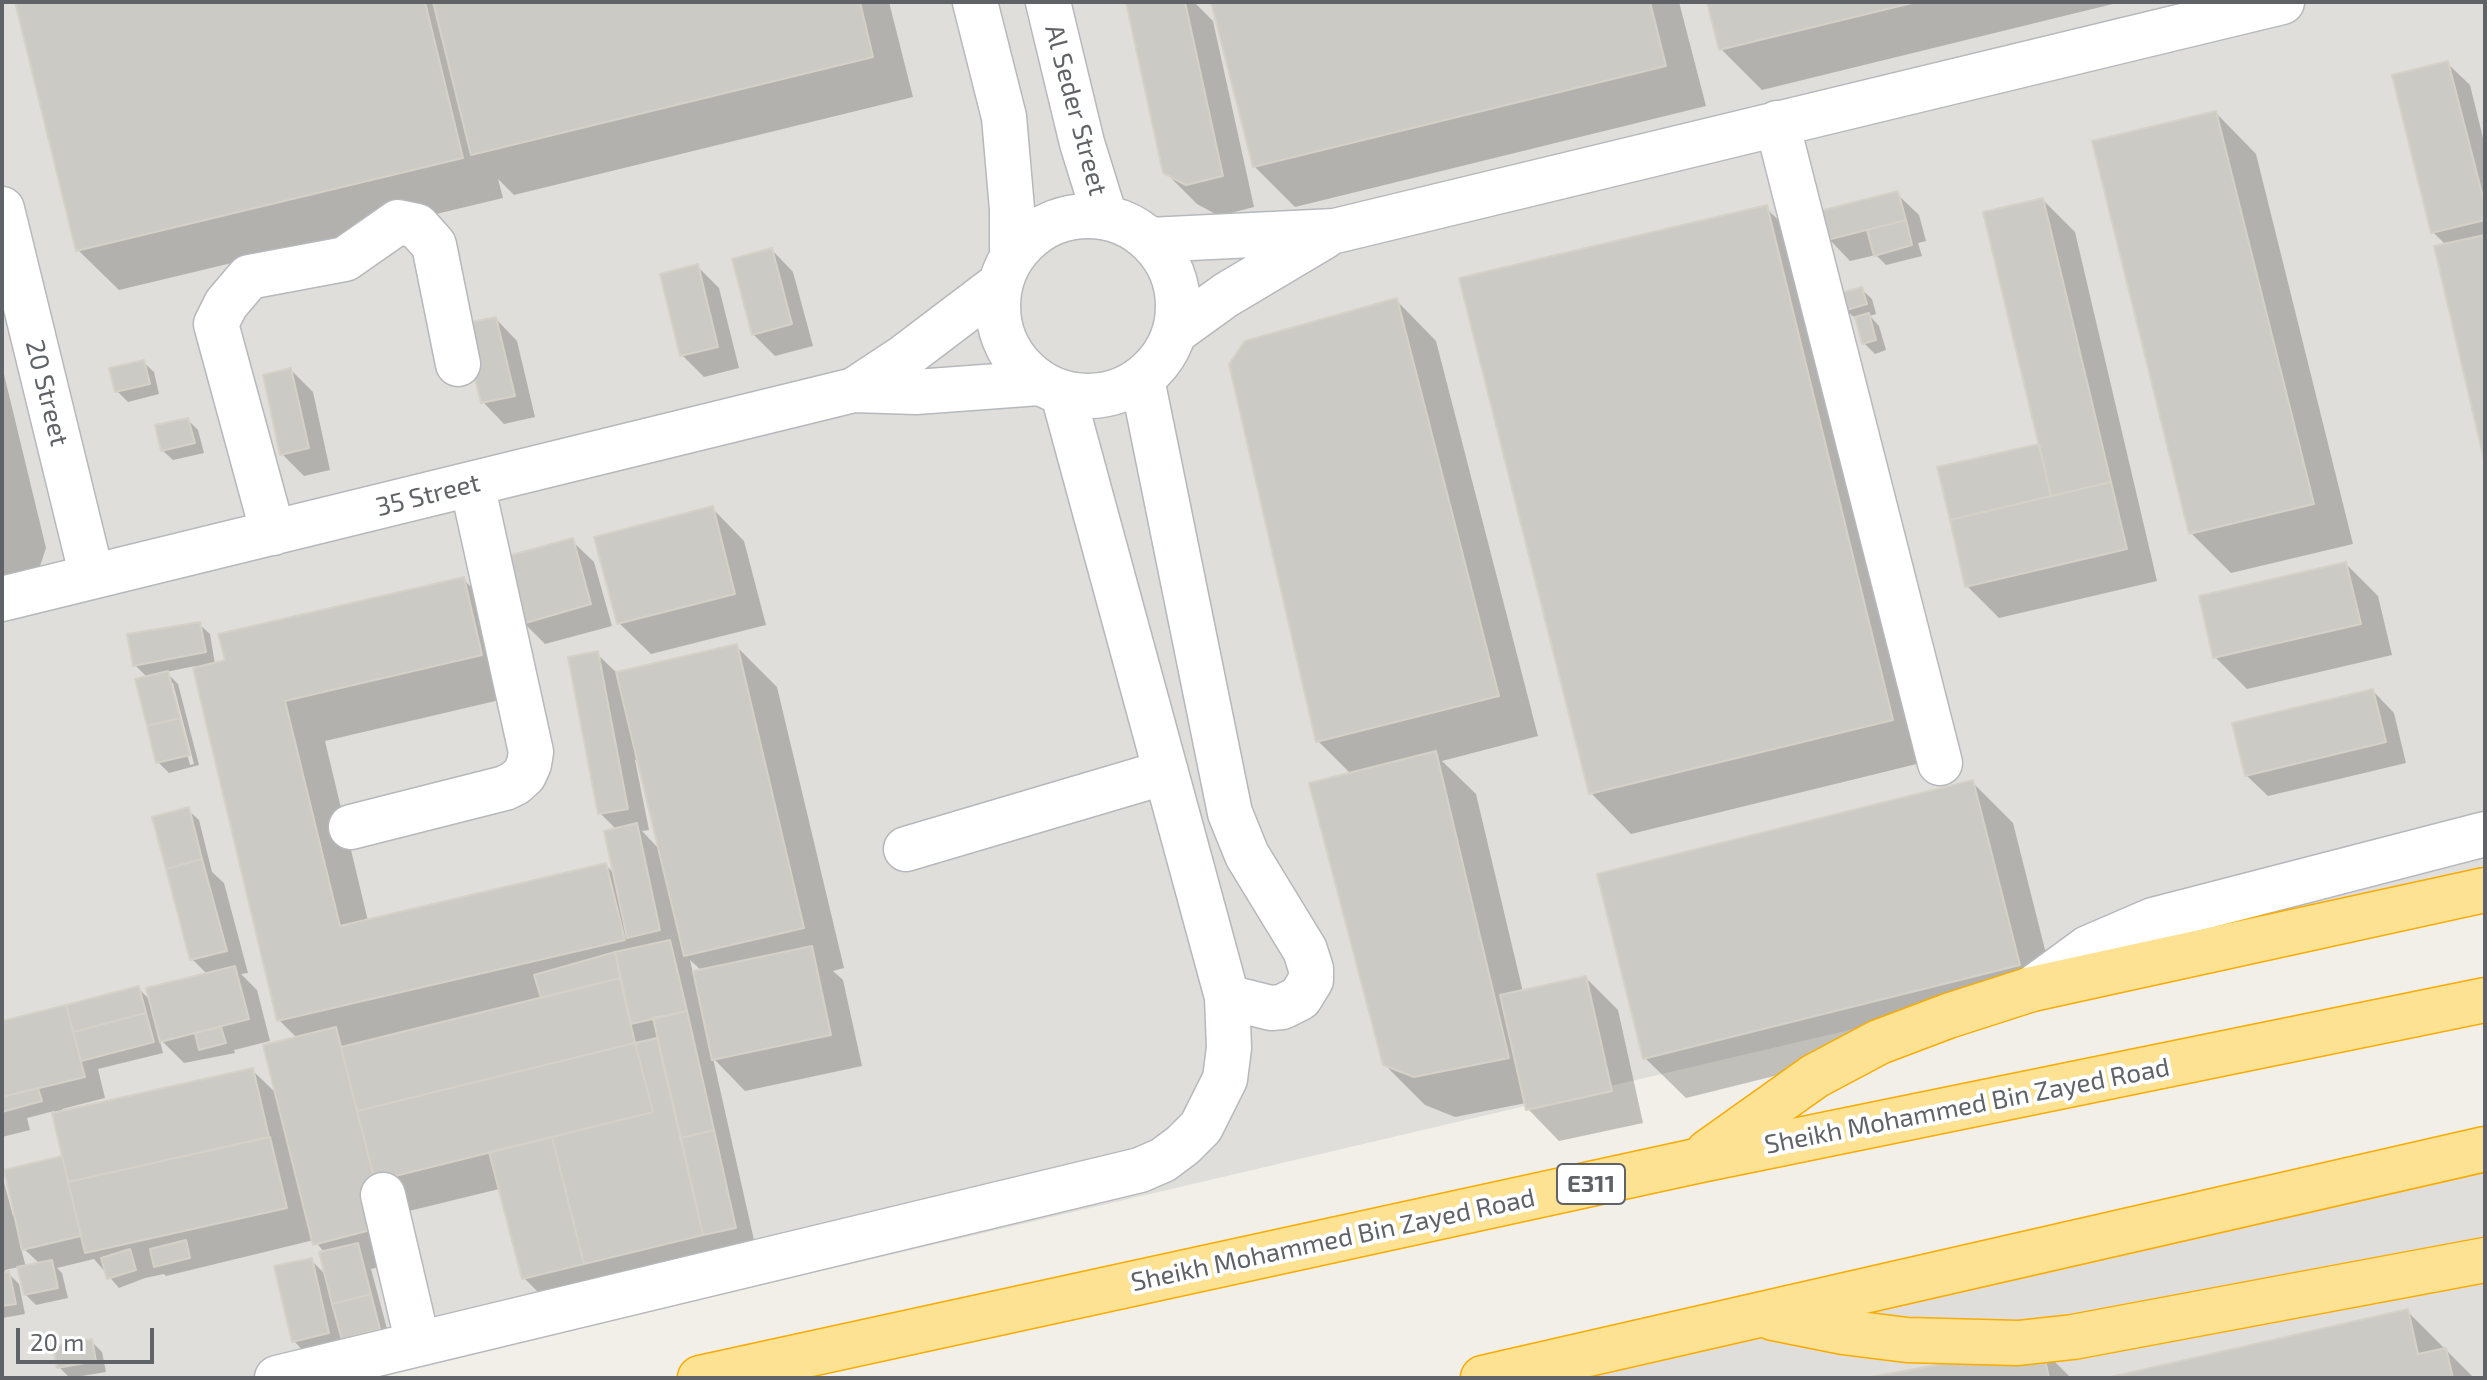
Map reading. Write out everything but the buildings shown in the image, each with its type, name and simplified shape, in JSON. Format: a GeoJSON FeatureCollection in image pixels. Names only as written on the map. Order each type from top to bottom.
{"type":"FeatureCollection","features":[{"type":"Feature","properties":{"kind":"highway"},"geometry":{"type":"LineString","coordinates":[[1696,1161],[1815,1076],[1879,1042],[1948,1016],[2032,989],[2485,890]]}},
{"type":"Feature","properties":{"kind":"highway","name":"Sheikh Mohammed Bin Zayed Road"},"geometry":{"type":"LineString","coordinates":[[700,1378],[1696,1161],[2485,1000]]}},
{"type":"Feature","properties":{"kind":"highway"},"geometry":{"type":"LineString","coordinates":[[1483,1378],[2485,1149]]}},
{"type":"Feature","properties":{"kind":"highway"},"geometry":{"type":"LineString","coordinates":[[1758,1315],[1843,1332],[1907,1340],[2018,1343],[2073,1337],[2479,1267]]}},
{"type":"Feature","properties":{"kind":"street"},"geometry":{"type":"LineString","coordinates":[[975,2],[1004,117],[1012,209],[998,322],[1011,356],[1051,389],[1084,397],[1105,396],[1142,379],[1168,350],[1176,331],[1178,298],[1169,266],[1149,240],[1128,225],[1105,217],[1078,216],[1052,222],[1030,236],[1005,270]]}},
{"type":"Feature","properties":{"kind":"street","name":"Al Seder Street"},"geometry":{"type":"LineString","coordinates":[[1048,2],[1082,143],[1105,217]]}},
{"type":"Feature","properties":{"kind":"street"},"geometry":{"type":"LineString","coordinates":[[1149,240],[1335,231],[2265,4]]}},
{"type":"Feature","properties":{"kind":"street"},"geometry":{"type":"LineString","coordinates":[[1777,123],[1940,763]]}},
{"type":"Feature","properties":{"kind":"street","name":"20 Street"},"geometry":{"type":"LineString","coordinates":[[2,209],[92,577]]}},
{"type":"Feature","properties":{"kind":"street"},"geometry":{"type":"LineString","coordinates":[[273,533],[216,324],[226,304],[249,277],[345,259],[398,222],[417,226],[434,245],[458,364]]}},
{"type":"Feature","properties":{"kind":"street"},"geometry":{"type":"LineString","coordinates":[[1176,331],[1226,295],[1335,231]]}},
{"type":"Feature","properties":{"kind":"street","name":"35 Street"},"geometry":{"type":"LineString","coordinates":[[854,390],[904,357],[1005,270]]}},
{"type":"Feature","properties":{"kind":"street"},"geometry":{"type":"LineString","coordinates":[[1142,379],[1230,813],[1247,855],[1305,950],[1311,969],[1311,980],[1300,998],[1282,1007],[1271,1008],[1227,997]]}},
{"type":"Feature","properties":{"kind":"street"},"geometry":{"type":"LineString","coordinates":[[277,1378],[1140,1170],[1163,1160],[1201,1127],[1225,1079],[1229,1048],[1227,997],[1166,772],[1051,389]]}},
{"type":"Feature","properties":{"kind":"street","name":"35 Street"},"geometry":{"type":"LineString","coordinates":[[2,599],[854,390],[1051,389]]}},
{"type":"Feature","properties":{"kind":"street"},"geometry":{"type":"LineString","coordinates":[[351,827],[505,788],[524,775],[529,764],[531,752],[472,484]]}},
{"type":"Feature","properties":{"kind":"street"},"geometry":{"type":"LineString","coordinates":[[906,849],[1166,772]]}},
{"type":"Feature","properties":{"kind":"street"},"geometry":{"type":"LineString","coordinates":[[2032,989],[2088,948],[2153,920],[2485,834]]}},
{"type":"Feature","properties":{"kind":"street"},"geometry":{"type":"LineString","coordinates":[[383,1195],[418,1344]]}},
{"type":"Feature","properties":{"kind":"shaded area"},"geometry":{"type":"Polygon","coordinates":[[[2,2],[2485,2],[2485,881],[365,1378],[2,1378],[2,2]]]}},
{"type":"Feature","properties":{"kind":"shaded area"},"geometry":{"type":"Polygon","coordinates":[[[2485,1149],[2485,1378],[1535,1378],[2485,1149]]]}}]}
